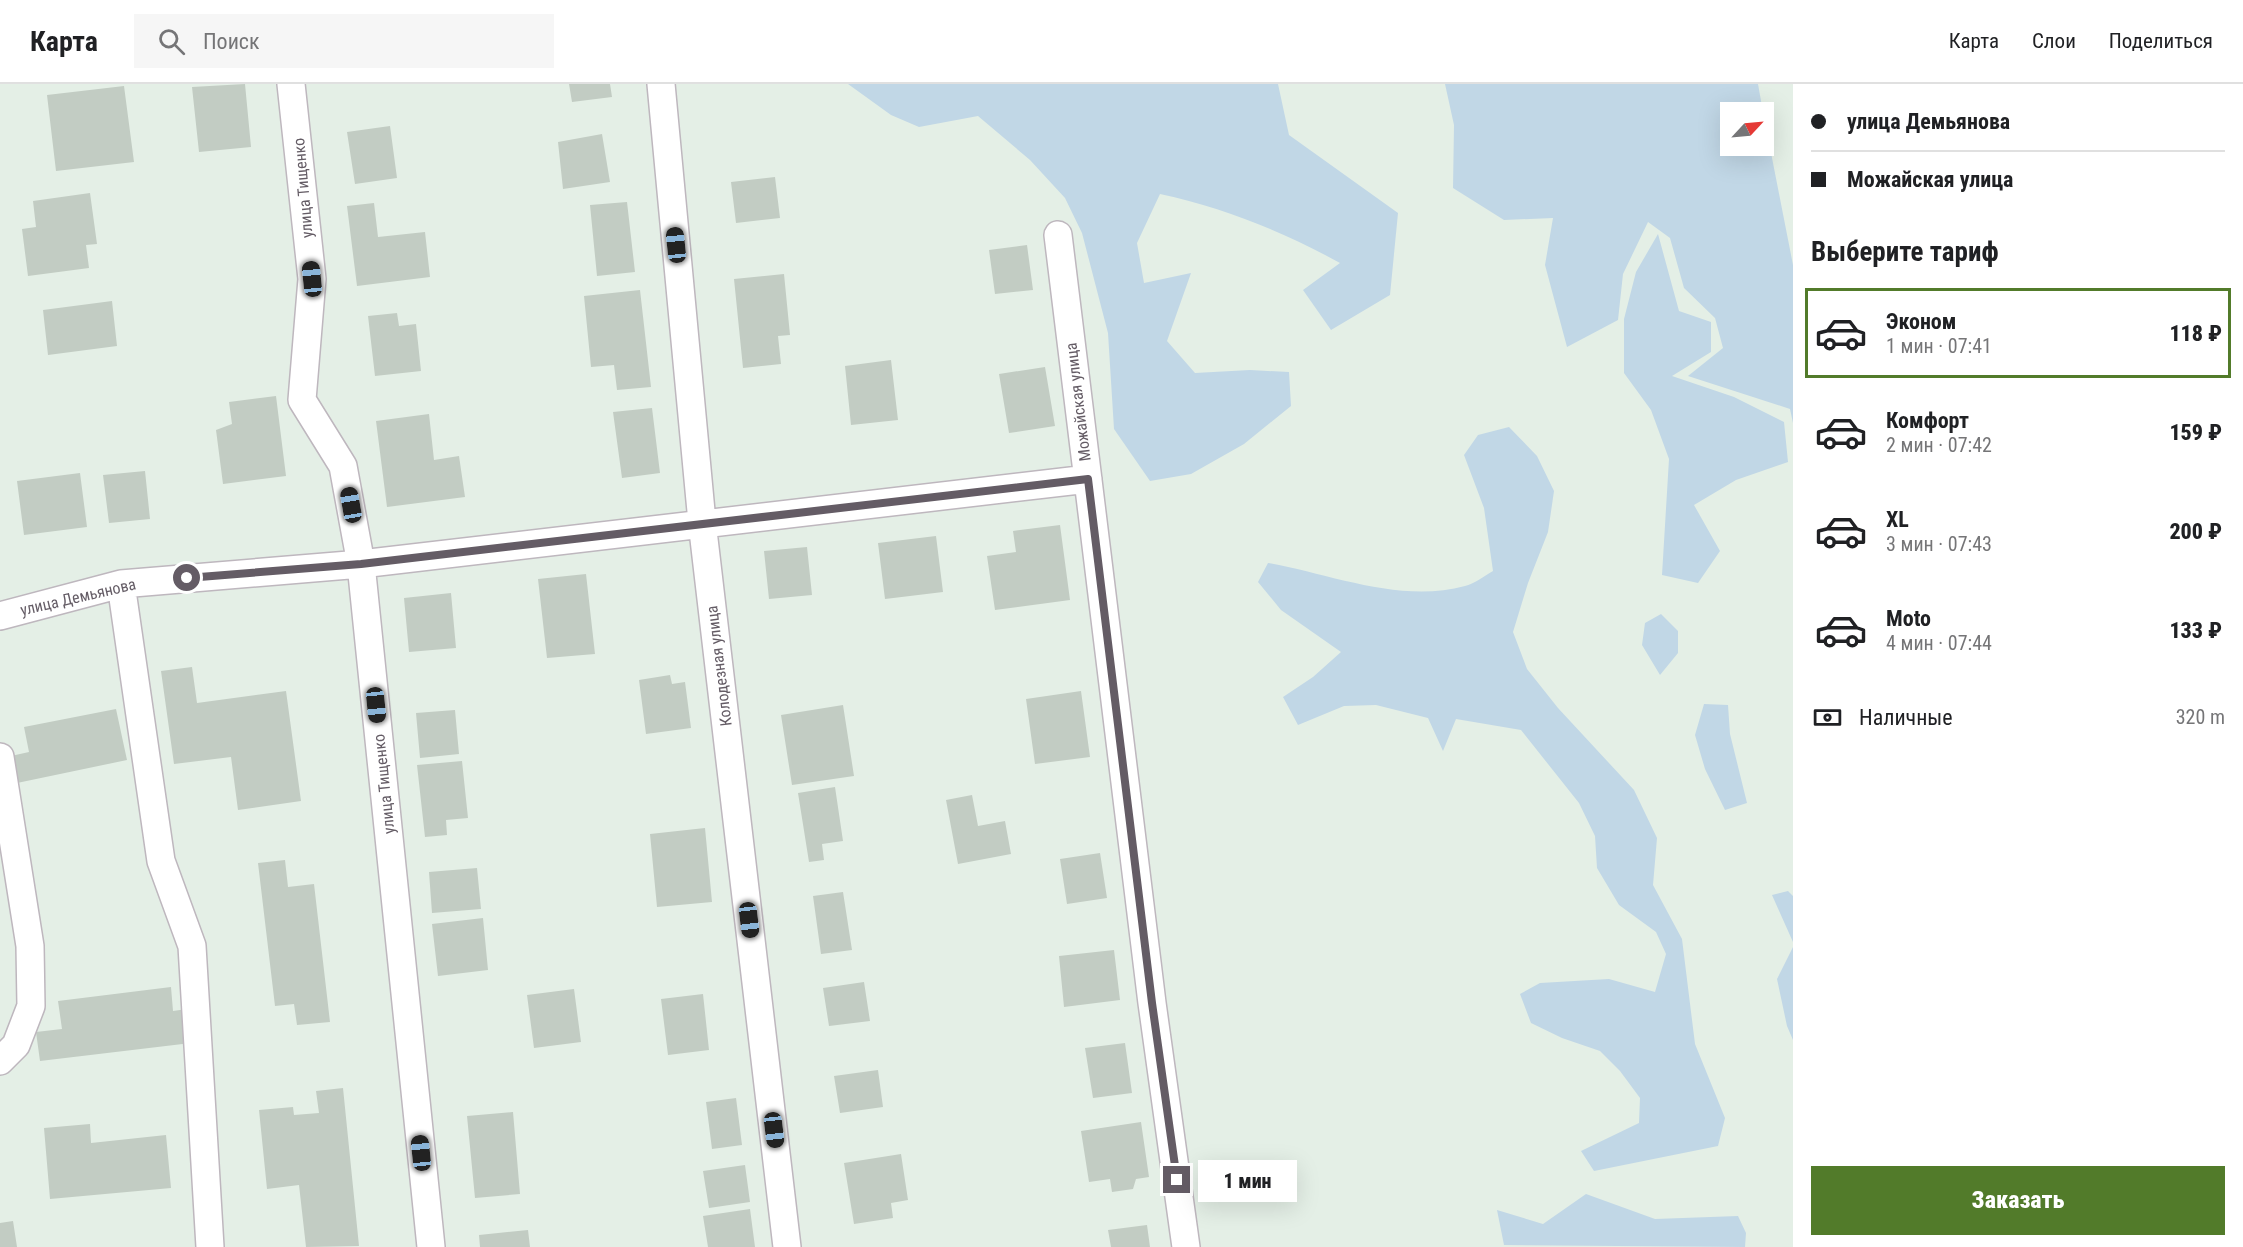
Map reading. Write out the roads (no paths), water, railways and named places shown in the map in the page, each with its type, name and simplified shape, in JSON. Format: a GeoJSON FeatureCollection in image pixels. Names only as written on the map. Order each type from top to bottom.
{"type":"FeatureCollection","features":[{"type":"Feature","properties":{"kind":"street","name":"улица Тищенко"},"geometry":{"type":"LineString","coordinates":[[291,84],[312,279],[302,400],[344,466],[361,564],[431,1247]]}},
{"type":"Feature","properties":{"kind":"street","name":"Колодезная улица"},"geometry":{"type":"LineString","coordinates":[[661,84],[702,522],[787,1247]]}},
{"type":"Feature","properties":{"kind":"street","name":"Можайская улица"},"geometry":{"type":"LineString","coordinates":[[1058,235],[1151,992],[1186,1247]]}},
{"type":"Feature","properties":{"kind":"street","name":"улица Демьянова"},"geometry":{"type":"LineString","coordinates":[[0,616],[121,584],[361,564],[702,522],[1088,479]]}},
{"type":"Feature","properties":{"kind":"street"},"geometry":{"type":"LineString","coordinates":[[121,584],[161,861],[192,946],[210,1247]]}},
{"type":"Feature","properties":{"kind":"street"},"geometry":{"type":"LineString","coordinates":[[0,757],[30,946],[31,1006],[16,1045],[0,1061]]}}]}
